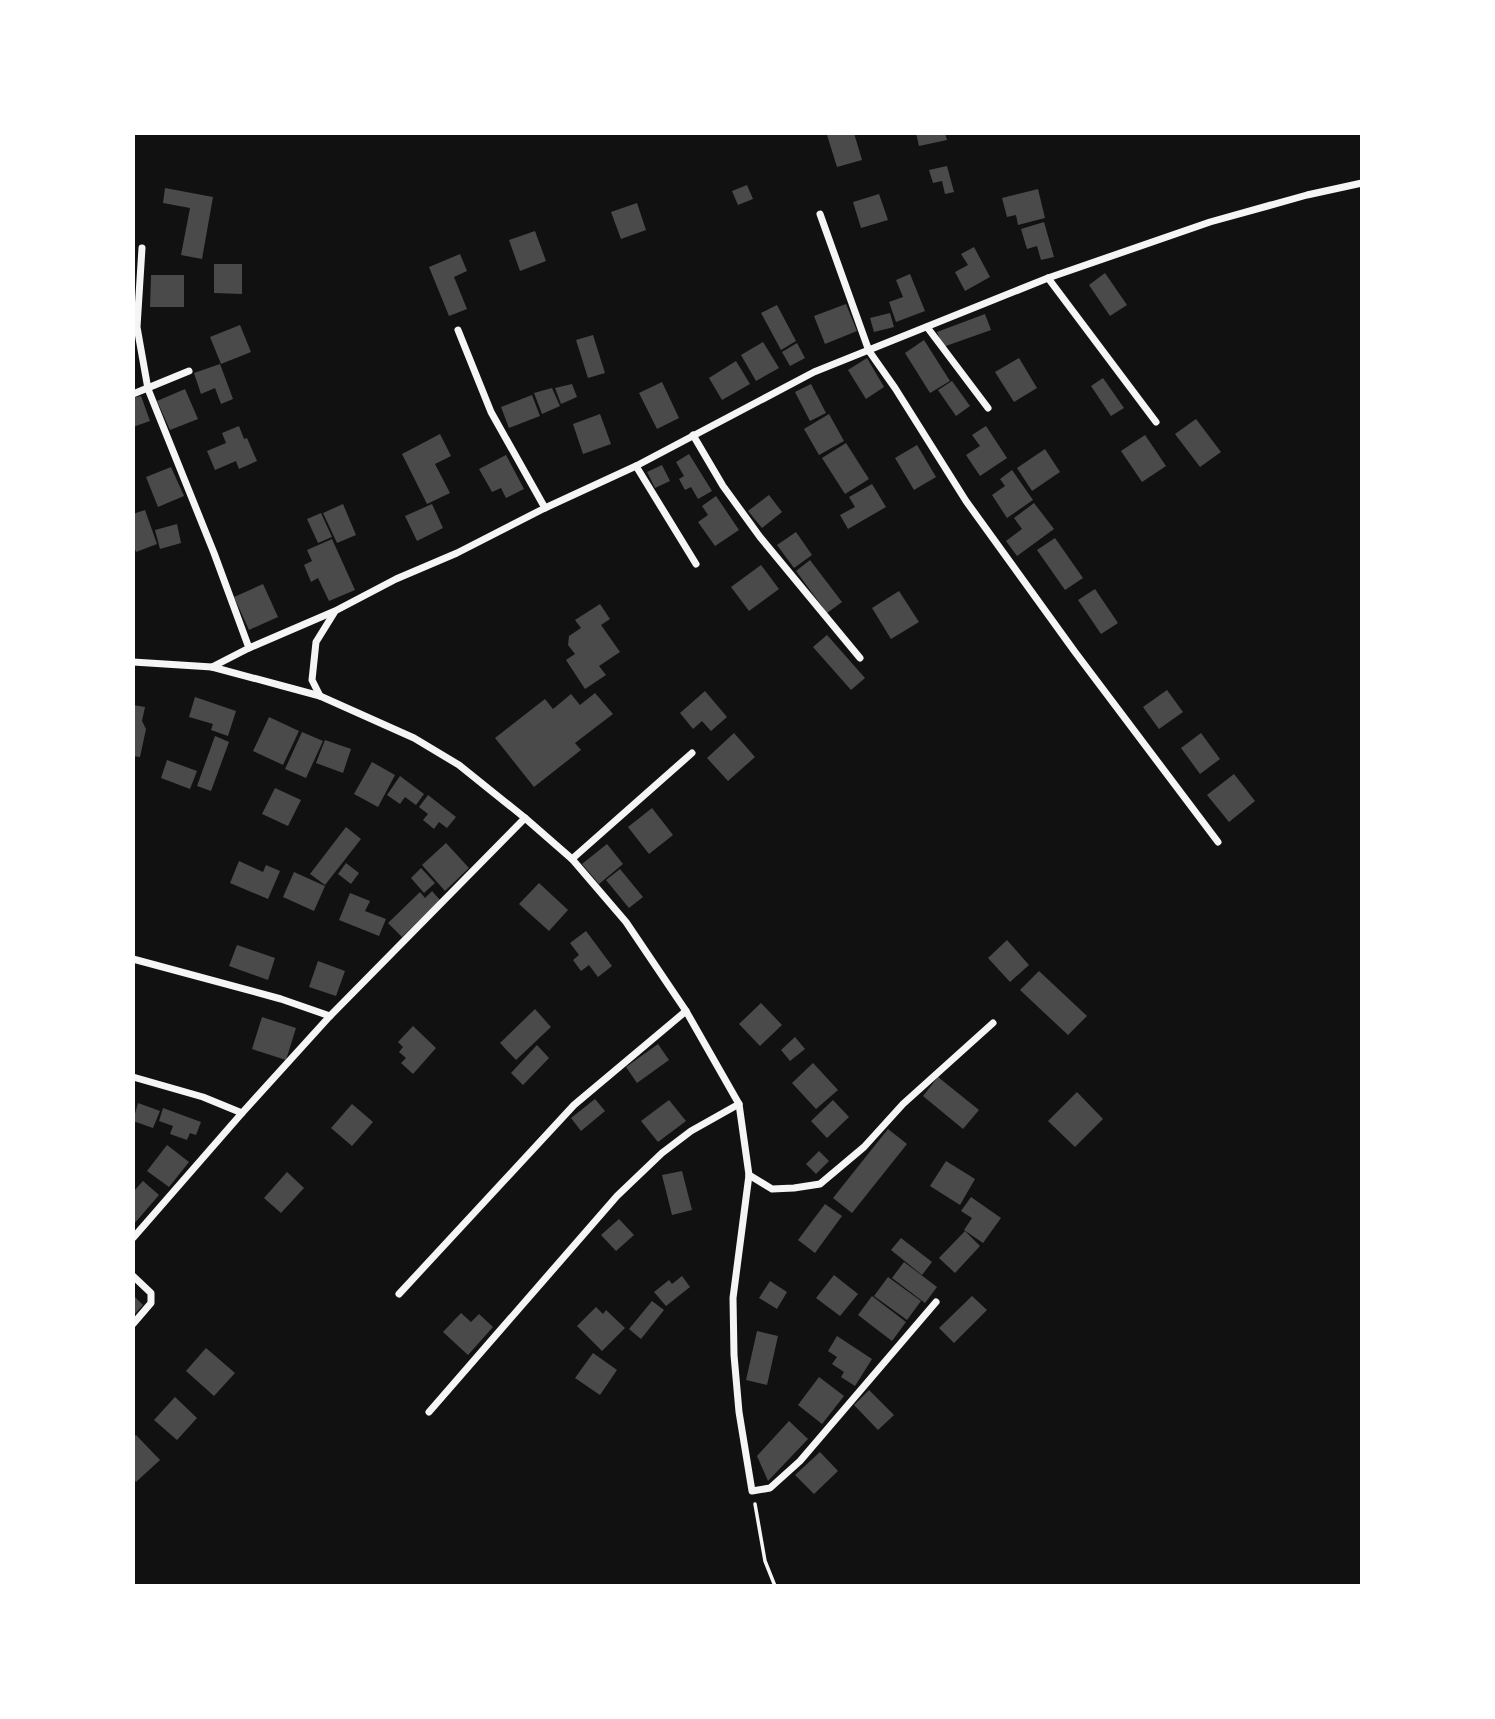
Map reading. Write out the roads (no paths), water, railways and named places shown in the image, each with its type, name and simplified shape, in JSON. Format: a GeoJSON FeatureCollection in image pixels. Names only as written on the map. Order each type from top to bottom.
{"type":"FeatureCollection","features":[{"type":"Feature","properties":{"kind":"street"},"geometry":{"type":"LineString","coordinates":[[212,667],[636,466],[814,373],[1048,278],[1210,222],[1362,183]]}},
{"type":"Feature","properties":{"kind":"street"},"geometry":{"type":"LineString","coordinates":[[820,214],[869,351],[966,501],[1218,842]]}},
{"type":"Feature","properties":{"kind":"street"},"geometry":{"type":"LineString","coordinates":[[142,248],[137,327],[148,389],[249,648]]}},
{"type":"Feature","properties":{"kind":"street"},"geometry":{"type":"LineString","coordinates":[[1048,278],[1156,422]]}},
{"type":"Feature","properties":{"kind":"street"},"geometry":{"type":"LineString","coordinates":[[928,327],[988,408]]}},
{"type":"Feature","properties":{"kind":"street"},"geometry":{"type":"LineString","coordinates":[[458,330],[491,412],[545,508]]}},
{"type":"Feature","properties":{"kind":"street"},"geometry":{"type":"LineString","coordinates":[[133,394],[189,371]]}},
{"type":"Feature","properties":{"kind":"street"},"geometry":{"type":"LineString","coordinates":[[693,435],[723,486],[760,537],[860,658]]}},
{"type":"Feature","properties":{"kind":"street"},"geometry":{"type":"LineString","coordinates":[[636,466],[696,564]]}},
{"type":"Feature","properties":{"kind":"street"},"geometry":{"type":"LineString","coordinates":[[320,696],[312,680],[316,642],[335,611]]}},
{"type":"Feature","properties":{"kind":"street"},"geometry":{"type":"LineString","coordinates":[[133,662],[212,667],[320,696],[414,738],[459,765],[525,818],[572,859],[626,922],[686,1011],[739,1104],[750,1175],[739,1242],[733,1309],[734,1355],[752,1491],[770,1488],[800,1461],[936,1302]]}},
{"type":"Feature","properties":{"kind":"street"},"geometry":{"type":"LineString","coordinates":[[572,859],[692,753]]}},
{"type":"Feature","properties":{"kind":"street"},"geometry":{"type":"LineString","coordinates":[[133,1238],[330,1016],[525,818]]}},
{"type":"Feature","properties":{"kind":"street"},"geometry":{"type":"LineString","coordinates":[[133,959],[281,999],[330,1016]]}},
{"type":"Feature","properties":{"kind":"street"},"geometry":{"type":"LineString","coordinates":[[399,1294],[575,1105],[686,1011]]}},
{"type":"Feature","properties":{"kind":"street"},"geometry":{"type":"LineString","coordinates":[[750,1175],[772,1189],[820,1184],[864,1147],[903,1104],[993,1023]]}},
{"type":"Feature","properties":{"kind":"street"},"geometry":{"type":"LineString","coordinates":[[133,1077],[203,1097],[242,1113]]}},
{"type":"Feature","properties":{"kind":"street"},"geometry":{"type":"LineString","coordinates":[[429,1412],[617,1196],[662,1153],[691,1131],[739,1104]]}},
{"type":"Feature","properties":{"kind":"street"},"geometry":{"type":"LineString","coordinates":[[133,1276],[150,1293],[151,1303],[133,1324]]}}]}
